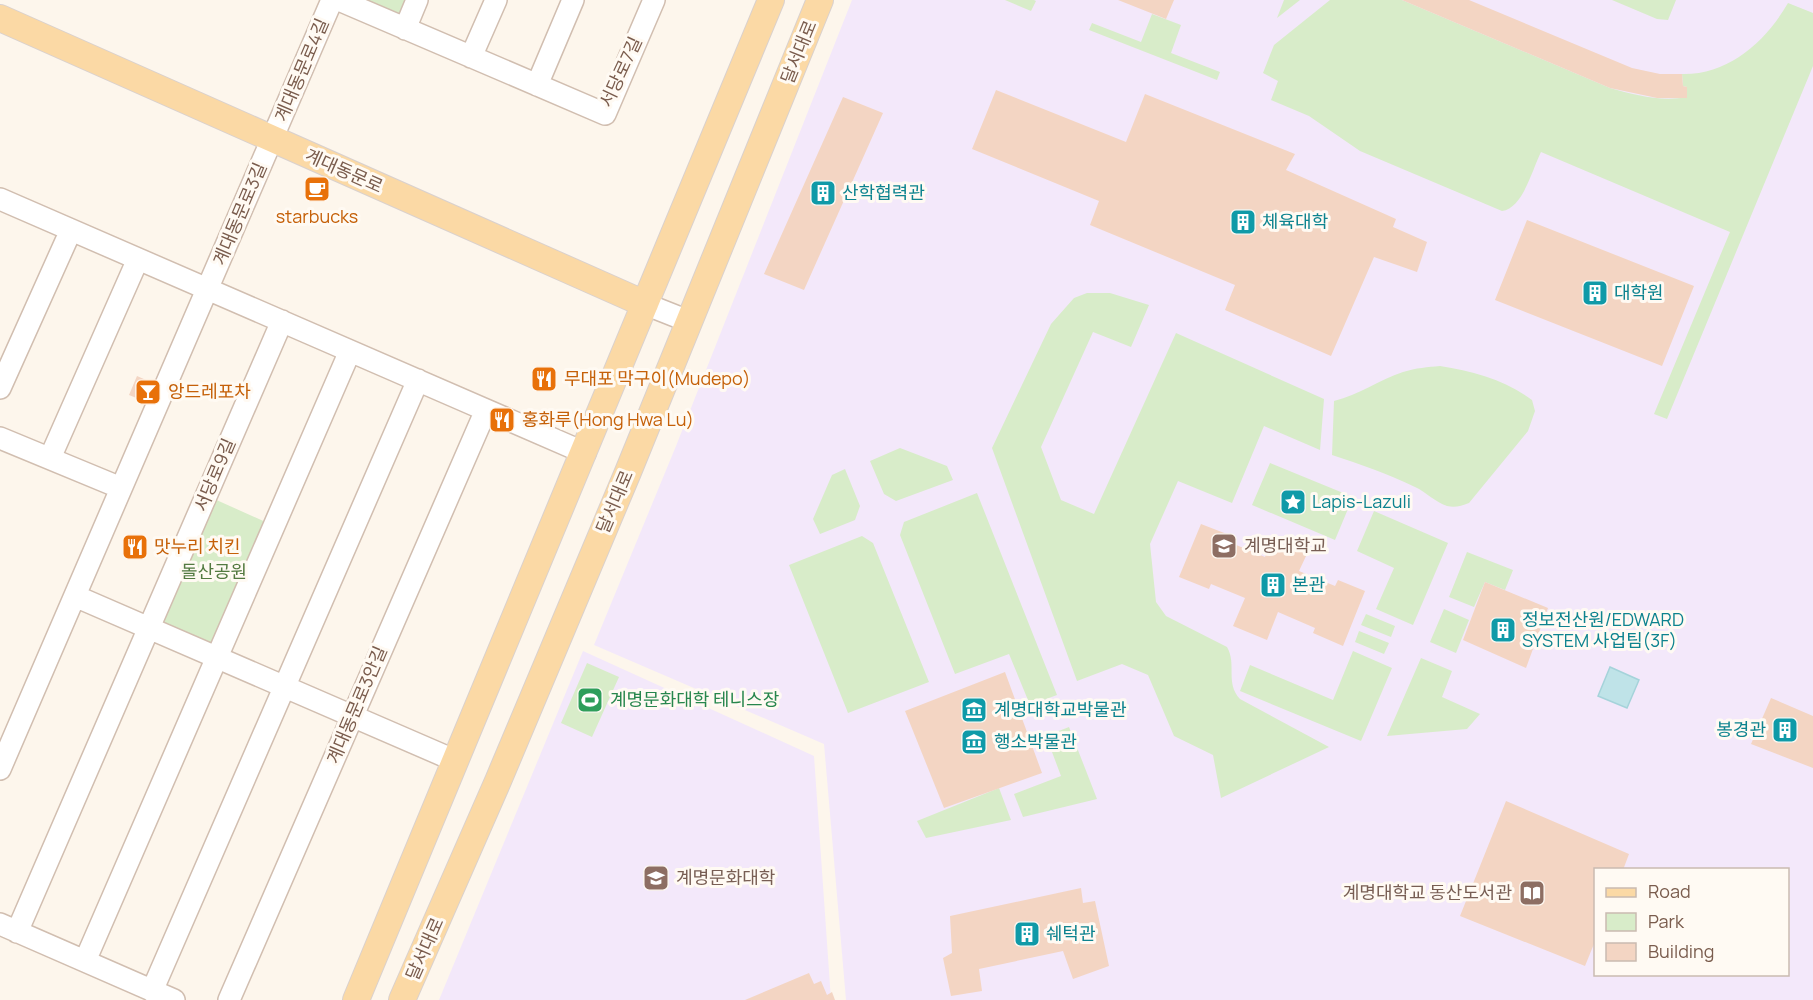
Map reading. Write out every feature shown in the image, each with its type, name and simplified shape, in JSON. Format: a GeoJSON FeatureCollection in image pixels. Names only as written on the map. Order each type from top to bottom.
{"type":"FeatureCollection","features":[{"type":"Feature","properties":{"kind":"main road"},"geometry":{"type":"LineString","coordinates":[[356,1000],[585,453],[771,0]]}},
{"type":"Feature","properties":{"kind":"main road","name":"달서대로"},"geometry":{"type":"LineString","coordinates":[[402,1000],[628,472],[820,0]]}},
{"type":"Feature","properties":{"kind":"main road","name":"계대동문로"},"geometry":{"type":"LineString","coordinates":[[0,18],[645,304]]}},
{"type":"Feature","properties":{"kind":"street","name":"계대동문로4길"},"geometry":{"type":"LineString","coordinates":[[272,139],[332,0]]}},
{"type":"Feature","properties":{"kind":"street","name":"서당로7길"},"geometry":{"type":"LineString","coordinates":[[339,0],[605,114],[654,0]]}},
{"type":"Feature","properties":{"kind":"street"},"geometry":{"type":"LineString","coordinates":[[405,28],[417,0]]}},
{"type":"Feature","properties":{"kind":"street"},"geometry":{"type":"LineString","coordinates":[[471,57],[496,0]]}},
{"type":"Feature","properties":{"kind":"street"},"geometry":{"type":"LineString","coordinates":[[537,85],[573,0]]}},
{"type":"Feature","properties":{"kind":"street","name":"계대동문로3길"},"geometry":{"type":"LineString","coordinates":[[0,769],[272,139]]}},
{"type":"Feature","properties":{"kind":"street"},"geometry":{"type":"LineString","coordinates":[[0,200],[585,453]]}},
{"type":"Feature","properties":{"kind":"street"},"geometry":{"type":"LineString","coordinates":[[0,388],[71,230]]}},
{"type":"Feature","properties":{"kind":"street"},"geometry":{"type":"LineString","coordinates":[[50,458],[138,259]]}},
{"type":"Feature","properties":{"kind":"street","name":"계대동문로"},"geometry":{"type":"LineString","coordinates":[[645,304],[688,321]]}},
{"type":"Feature","properties":{"kind":"street","name":"서당로9길"},"geometry":{"type":"LineString","coordinates":[[148,628],[282,321]]}},
{"type":"Feature","properties":{"kind":"street"},"geometry":{"type":"LineString","coordinates":[[85,961],[350,351]]}},
{"type":"Feature","properties":{"kind":"street"},"geometry":{"type":"LineString","coordinates":[[153,991],[418,380]]}},
{"type":"Feature","properties":{"kind":"street","name":"계대동문로3안길"},"geometry":{"type":"LineString","coordinates":[[229,1000],[486,410]]}},
{"type":"Feature","properties":{"kind":"street"},"geometry":{"type":"LineString","coordinates":[[0,438],[121,488]]}},
{"type":"Feature","properties":{"kind":"street"},"geometry":{"type":"LineString","coordinates":[[75,596],[456,761]]}},
{"type":"Feature","properties":{"kind":"street"},"geometry":{"type":"LineString","coordinates":[[148,628],[8,928],[174,1000]]}},
{"type":"Feature","properties":{"kind":"shaded area","name":"계명대학교"},"geometry":{"type":"Polygon","coordinates":[[[852,0],[1813,0],[1813,1000],[846,1000],[824,744],[594,645],[676,446],[852,0]]]}},
{"type":"Feature","properties":{"kind":"shaded area","name":"계명문화대학"},"geometry":{"type":"Polygon","coordinates":[[[583,651],[814,756],[831,1000],[439,1000],[583,651]]]}},
{"type":"Feature","properties":{"kind":"green space"},"geometry":{"type":"Polygon","coordinates":[[[350,0],[413,0],[403,23],[350,0]]]}},
{"type":"Feature","properties":{"kind":"green space"},"geometry":{"type":"Polygon","coordinates":[[[1005,0],[1034,0],[1036,1],[1031,11],[1005,0]]]}},
{"type":"Feature","properties":{"kind":"green space"},"geometry":{"type":"Polygon","coordinates":[[[1284,0],[1300,0],[1277,18],[1284,0]]]}},
{"type":"Feature","properties":{"kind":"green space"},"geometry":{"type":"Polygon","coordinates":[[[1330,0],[1402,0],[1610,88],[1668,99],[1687,97],[1687,87],[1683,86],[1682,74],[1715,69],[1744,53],[1769,30],[1788,3],[1813,13],[1813,66],[1667,419],[1654,414],[1730,232],[1541,152],[1521,196],[1516,203],[1502,211],[1360,151],[1309,116],[1271,100],[1278,81],[1263,73],[1274,45],[1330,0]]]}},
{"type":"Feature","properties":{"kind":"green space"},"geometry":{"type":"Polygon","coordinates":[[[1612,0],[1676,0],[1668,20],[1657,19],[1612,0]]]}},
{"type":"Feature","properties":{"kind":"green space"},"geometry":{"type":"Polygon","coordinates":[[[1152,14],[1181,25],[1171,53],[1220,72],[1217,80],[1089,30],[1092,23],[1141,42],[1152,14]]]}},
{"type":"Feature","properties":{"kind":"green space"},"geometry":{"type":"Polygon","coordinates":[[[1087,293],[1110,293],[1149,305],[1131,347],[1093,332],[1041,447],[1061,500],[1094,514],[1176,333],[1324,399],[1320,450],[1264,426],[1232,503],[1178,481],[1150,544],[1156,602],[1166,616],[1227,647],[1230,653],[1233,687],[1240,699],[1329,747],[1221,798],[1213,755],[1174,736],[1148,675],[1122,664],[1077,681],[992,448],[1051,324],[1074,298],[1087,293]]]}},
{"type":"Feature","properties":{"kind":"green space"},"geometry":{"type":"Polygon","coordinates":[[[1440,366],[1476,374],[1511,387],[1532,400],[1535,411],[1528,431],[1469,503],[1455,507],[1443,504],[1395,478],[1332,455],[1334,401],[1403,372],[1440,366]]]}},
{"type":"Feature","properties":{"kind":"green space"},"geometry":{"type":"Polygon","coordinates":[[[900,448],[947,466],[953,480],[896,501],[884,494],[870,461],[900,448]]]}},
{"type":"Feature","properties":{"kind":"green space"},"geometry":{"type":"Polygon","coordinates":[[[1270,463],[1353,497],[1335,540],[1252,505],[1270,463]]]}},
{"type":"Feature","properties":{"kind":"green space"},"geometry":{"type":"Polygon","coordinates":[[[845,469],[860,506],[855,520],[820,534],[813,519],[832,475],[845,469]]]}},
{"type":"Feature","properties":{"kind":"green space"},"geometry":{"type":"Polygon","coordinates":[[[977,493],[1057,695],[1030,705],[1009,654],[955,674],[900,535],[904,522],[977,493]]]}},
{"type":"Feature","properties":{"kind":"green space","name":"돌산공원"},"geometry":{"type":"Polygon","coordinates":[[[212,498],[270,524],[215,646],[157,620],[212,498]]]}},
{"type":"Feature","properties":{"kind":"green space"},"geometry":{"type":"Polygon","coordinates":[[[1374,511],[1448,543],[1413,625],[1376,609],[1394,568],[1357,551],[1374,511]]]}},
{"type":"Feature","properties":{"kind":"green space"},"geometry":{"type":"Polygon","coordinates":[[[862,536],[873,543],[929,682],[848,713],[789,565],[862,536]]]}},
{"type":"Feature","properties":{"kind":"green space"},"geometry":{"type":"Polygon","coordinates":[[[1467,552],[1513,570],[1505,590],[1485,582],[1474,607],[1449,597],[1467,552]]]}},
{"type":"Feature","properties":{"kind":"green space"},"geometry":{"type":"Polygon","coordinates":[[[1444,609],[1469,620],[1456,653],[1430,642],[1444,609]]]}},
{"type":"Feature","properties":{"kind":"green space"},"geometry":{"type":"Polygon","coordinates":[[[1366,614],[1395,626],[1391,637],[1361,625],[1366,614]]]}},
{"type":"Feature","properties":{"kind":"green space"},"geometry":{"type":"Polygon","coordinates":[[[1359,631],[1389,643],[1384,654],[1355,642],[1359,631]]]}},
{"type":"Feature","properties":{"kind":"green space"},"geometry":{"type":"Polygon","coordinates":[[[1353,651],[1392,668],[1361,741],[1240,691],[1250,665],[1333,700],[1353,651]]]}},
{"type":"Feature","properties":{"kind":"green space"},"geometry":{"type":"Polygon","coordinates":[[[1421,658],[1452,671],[1442,697],[1480,714],[1467,729],[1387,736],[1421,658]]]}},
{"type":"Feature","properties":{"kind":"green space","name":"계명문화대학 테니스장"},"geometry":{"type":"Polygon","coordinates":[[[587,663],[619,677],[592,737],[561,723],[587,663]]]}},
{"type":"Feature","properties":{"kind":"green space"},"geometry":{"type":"Polygon","coordinates":[[[1069,727],[1097,799],[1023,817],[1014,794],[1061,776],[1046,736],[1069,727]]]}},
{"type":"Feature","properties":{"kind":"green space"},"geometry":{"type":"Polygon","coordinates":[[[999,788],[1011,820],[926,838],[917,821],[999,788]]]}},
{"type":"Feature","properties":{"kind":"water"},"geometry":{"type":"Polygon","coordinates":[[[1610,667],[1639,680],[1627,708],[1598,696],[1610,667]]]}},
{"type":"Feature","properties":{"kind":"building"},"geometry":{"type":"Polygon","coordinates":[[[1118,0],[1174,0],[1166,19],[1118,0]]]}},
{"type":"Feature","properties":{"kind":"building"},"geometry":{"type":"Polygon","coordinates":[[[1402,0],[1469,0],[1632,68],[1660,74],[1682,74],[1683,86],[1687,87],[1687,98],[1657,98],[1610,88],[1402,0]]]}},
{"type":"Feature","properties":{"kind":"building","name":"체육대학"},"geometry":{"type":"Polygon","coordinates":[[[996,90],[1126,142],[1145,94],[1295,154],[1286,170],[1396,219],[1393,227],[1427,242],[1417,272],[1374,257],[1331,356],[1225,310],[1235,285],[1090,225],[1099,201],[972,149],[996,90]]]}},
{"type":"Feature","properties":{"kind":"building","name":"산학협력관"},"geometry":{"type":"Polygon","coordinates":[[[843,97],[883,113],[804,290],[764,274],[843,97]]]}},
{"type":"Feature","properties":{"kind":"building","name":"대학원"},"geometry":{"type":"Polygon","coordinates":[[[1527,220],[1694,286],[1662,366],[1495,300],[1527,220]]]}},
{"type":"Feature","properties":{"kind":"building"},"geometry":{"type":"Polygon","coordinates":[[[137,376],[162,387],[154,405],[129,395],[137,376]]]}},
{"type":"Feature","properties":{"kind":"building","name":"본관"},"geometry":{"type":"Polygon","coordinates":[[[1201,524],[1232,536],[1229,542],[1265,557],[1272,540],[1307,554],[1299,571],[1335,586],[1338,580],[1365,591],[1343,646],[1313,633],[1315,628],[1278,612],[1267,640],[1233,626],[1245,598],[1211,584],[1209,589],[1179,577],[1201,524]]]}},
{"type":"Feature","properties":{"kind":"building","name":"정보전산원/EDWARD SYSTEM 사업팀(3F)"},"geometry":{"type":"Polygon","coordinates":[[[1485,582],[1548,608],[1526,668],[1463,640],[1485,582]]]}},
{"type":"Feature","properties":{"kind":"building","name":"행소박물관"},"geometry":{"type":"Polygon","coordinates":[[[1005,672],[1042,773],[944,808],[905,711],[1005,672]]]}},
{"type":"Feature","properties":{"kind":"building","name":"봉경관"},"geometry":{"type":"Polygon","coordinates":[[[1771,698],[1813,716],[1813,768],[1751,744],[1771,698]]]}},
{"type":"Feature","properties":{"kind":"building","name":"계명대학교 동산도서관"},"geometry":{"type":"Polygon","coordinates":[[[1506,801],[1629,854],[1624,868],[1594,868],[1594,944],[1585,966],[1460,916],[1506,801]]]}},
{"type":"Feature","properties":{"kind":"building","name":"쉐턱관"},"geometry":{"type":"Polygon","coordinates":[[[1081,888],[1083,903],[1095,901],[1109,966],[1073,979],[1063,951],[979,969],[982,991],[951,996],[943,958],[952,953],[950,916],[1081,888]]]}},
{"type":"Feature","properties":{"kind":"building"},"geometry":{"type":"Polygon","coordinates":[[[809,973],[814,984],[821,981],[827,995],[832,992],[835,1000],[745,1000],[809,973]]]}},
{"type":"Feature","properties":{"kind":"place","name":"starbucks"},"geometry":{"type":"Point","coordinates":[317,189]}},
{"type":"Feature","properties":{"kind":"place","name":"산학협력관"},"geometry":{"type":"Point","coordinates":[823,193]}},
{"type":"Feature","properties":{"kind":"place","name":"체육대학"},"geometry":{"type":"Point","coordinates":[1243,222]}},
{"type":"Feature","properties":{"kind":"place","name":"대학원"},"geometry":{"type":"Point","coordinates":[1595,293]}},
{"type":"Feature","properties":{"kind":"place","name":"무대포 막구이(Mudepo)"},"geometry":{"type":"Point","coordinates":[544,379]}},
{"type":"Feature","properties":{"kind":"place","name":"앙드레포차"},"geometry":{"type":"Point","coordinates":[148,392]}},
{"type":"Feature","properties":{"kind":"place","name":"홍화루(Hong Hwa Lu)"},"geometry":{"type":"Point","coordinates":[502,420]}},
{"type":"Feature","properties":{"kind":"place","name":"Lapis-Lazuli"},"geometry":{"type":"Point","coordinates":[1293,502]}},
{"type":"Feature","properties":{"kind":"place","name":"계명대학교"},"geometry":{"type":"Point","coordinates":[1224,546]}},
{"type":"Feature","properties":{"kind":"place","name":"맛누리 치킨"},"geometry":{"type":"Point","coordinates":[135,547]}},
{"type":"Feature","properties":{"kind":"place","name":"본관"},"geometry":{"type":"Point","coordinates":[1273,585]}},
{"type":"Feature","properties":{"kind":"place","name":"정보전산원/EDWARD SYSTEM 사업팀(3F)"},"geometry":{"type":"Point","coordinates":[1503,630]}},
{"type":"Feature","properties":{"kind":"place","name":"계명문화대학 테니스장"},"geometry":{"type":"Point","coordinates":[590,700]}},
{"type":"Feature","properties":{"kind":"place","name":"계명대학교박물관"},"geometry":{"type":"Point","coordinates":[974,710]}},
{"type":"Feature","properties":{"kind":"place","name":"봉경관"},"geometry":{"type":"Point","coordinates":[1785,730]}},
{"type":"Feature","properties":{"kind":"place","name":"행소박물관"},"geometry":{"type":"Point","coordinates":[974,742]}},
{"type":"Feature","properties":{"kind":"place","name":"계명문화대학"},"geometry":{"type":"Point","coordinates":[656,878]}},
{"type":"Feature","properties":{"kind":"place","name":"계명대학교 동산도서관"},"geometry":{"type":"Point","coordinates":[1532,893]}},
{"type":"Feature","properties":{"kind":"place","name":"쉐턱관"},"geometry":{"type":"Point","coordinates":[1027,934]}}]}
